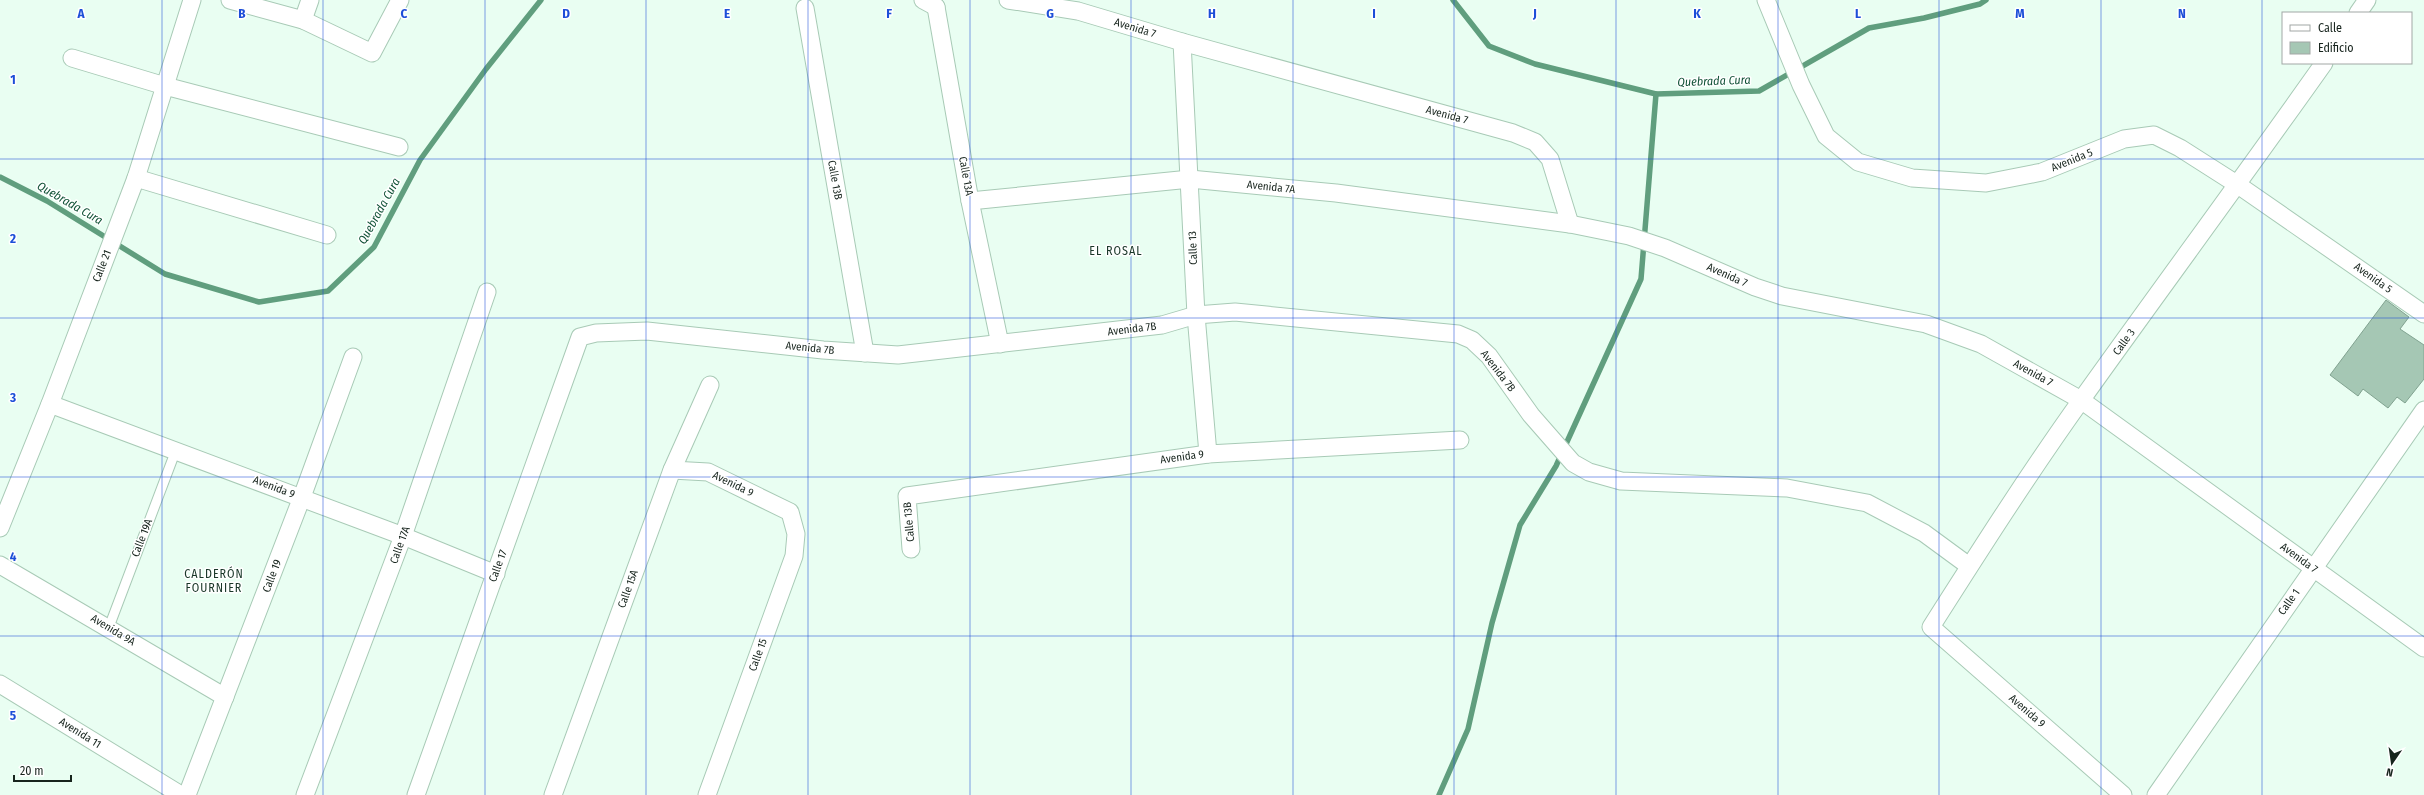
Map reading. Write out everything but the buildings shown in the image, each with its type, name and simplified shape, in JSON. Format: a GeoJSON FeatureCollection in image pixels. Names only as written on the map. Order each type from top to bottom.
{"type":"FeatureCollection","features":[{"type":"Feature","properties":{"kind":"street","name":"Calle 21"},"geometry":{"type":"LineString","coordinates":[[0,528],[50,404],[136,178],[192,0]]}},
{"type":"Feature","properties":{"kind":"street"},"geometry":{"type":"LineString","coordinates":[[230,0],[303,20],[372,52],[400,0]]}},
{"type":"Feature","properties":{"kind":"street"},"geometry":{"type":"LineString","coordinates":[[303,20],[310,0]]}},
{"type":"Feature","properties":{"kind":"street","name":"Avenida 7"},"geometry":{"type":"LineString","coordinates":[[1008,0],[1078,11],[1182,42],[1513,133],[1535,142],[1550,159],[1570,224],[1629,236],[1665,248],[1755,287],[1782,296],[1926,324],[1982,344],[2081,400],[2424,648]]}},
{"type":"Feature","properties":{"kind":"street","name":"Avenida 5"},"geometry":{"type":"LineString","coordinates":[[1766,0],[1801,85],[1826,136],[1858,162],[1912,178],[1986,183],[2042,172],[2124,139],[2154,135],[2180,148],[2238,185],[2424,314]]}},
{"type":"Feature","properties":{"kind":"street"},"geometry":{"type":"LineString","coordinates":[[2359,12],[2368,0]]}},
{"type":"Feature","properties":{"kind":"street","name":"Calle 13A"},"geometry":{"type":"LineString","coordinates":[[935,2],[970,201],[1000,344]]}},
{"type":"Feature","properties":{"kind":"street","name":"Calle 13B"},"geometry":{"type":"LineString","coordinates":[[805,8],[865,353]]}},
{"type":"Feature","properties":{"kind":"street","name":"Calle 13"},"geometry":{"type":"LineString","coordinates":[[1182,42],[1196,315],[1208,454]]}},
{"type":"Feature","properties":{"kind":"street"},"geometry":{"type":"LineString","coordinates":[[72,58],[165,86],[399,147]]}},
{"type":"Feature","properties":{"kind":"street","name":"Calle 3"},"geometry":{"type":"LineString","coordinates":[[1931,627],[1969,566],[2081,400],[2238,185],[2323,64]]}},
{"type":"Feature","properties":{"kind":"street"},"geometry":{"type":"LineString","coordinates":[[136,178],[327,235]]}},
{"type":"Feature","properties":{"kind":"street","name":"Avenida 7A"},"geometry":{"type":"LineString","coordinates":[[970,201],[1190,179],[1336,193],[1570,224]]}},
{"type":"Feature","properties":{"kind":"street","name":"Calle 17A"},"geometry":{"type":"LineString","coordinates":[[305,795],[403,536],[487,292]]}},
{"type":"Feature","properties":{"kind":"street","name":"Avenida 7B"},"geometry":{"type":"LineString","coordinates":[[580,337],[596,333],[647,330],[865,353],[898,355],[1162,325],[1196,315],[1235,312],[1458,334],[1472,340],[1489,356],[1531,415],[1546,430],[1573,463],[1589,472],[1621,481],[1787,488],[1867,503],[1924,533],[1969,566]]}},
{"type":"Feature","properties":{"kind":"street","name":"Calle 17"},"geometry":{"type":"LineString","coordinates":[[416,795],[580,337]]}},
{"type":"Feature","properties":{"kind":"street","name":"Calle 19"},"geometry":{"type":"LineString","coordinates":[[187,795],[302,497],[353,357]]}},
{"type":"Feature","properties":{"kind":"street","name":"Calle 15A"},"geometry":{"type":"LineString","coordinates":[[553,795],[672,470],[710,385]]}},
{"type":"Feature","properties":{"kind":"street","name":"Avenida 9"},"geometry":{"type":"LineString","coordinates":[[50,404],[302,497],[496,574]]}},
{"type":"Feature","properties":{"kind":"street","name":"Calle 1"},"geometry":{"type":"LineString","coordinates":[[2156,795],[2312,568],[2424,410]]}},
{"type":"Feature","properties":{"kind":"street","name":"Avenida 9"},"geometry":{"type":"LineString","coordinates":[[907,496],[1208,454],[1460,440]]}},
{"type":"Feature","properties":{"kind":"street","name":"Avenida 9"},"geometry":{"type":"LineString","coordinates":[[672,470],[708,472],[790,512]]}},
{"type":"Feature","properties":{"kind":"street","name":"Calle 13B"},"geometry":{"type":"LineString","coordinates":[[907,496],[911,549]]}},
{"type":"Feature","properties":{"kind":"street","name":"Calle 15"},"geometry":{"type":"LineString","coordinates":[[707,795],[794,556],[796,534],[790,512]]}},
{"type":"Feature","properties":{"kind":"street","name":"Avenida 9A"},"geometry":{"type":"LineString","coordinates":[[0,564],[225,697]]}},
{"type":"Feature","properties":{"kind":"street","name":"Avenida 9"},"geometry":{"type":"LineString","coordinates":[[1931,627],[2123,795]]}},
{"type":"Feature","properties":{"kind":"street","name":"Avenida 11"},"geometry":{"type":"LineString","coordinates":[[0,684],[181,795]]}},
{"type":"Feature","properties":{"kind":"lane","name":"Calle 19A"},"geometry":{"type":"LineString","coordinates":[[108,627],[176,450]]}},
{"type":"Feature","properties":{"kind":"waterway","name":"Quebrada Cura"},"geometry":{"type":"LineString","coordinates":[[0,177],[47,201],[165,274],[259,302],[328,291],[374,247],[420,160],[486,69],[541,0]]}},
{"type":"Feature","properties":{"kind":"waterway","name":"Quebrada Cura"},"geometry":{"type":"LineString","coordinates":[[1453,0],[1489,46],[1535,64],[1656,94],[1759,91],[1869,28],[1924,18],[1980,4],[1986,0]]}},
{"type":"Feature","properties":{"kind":"waterway"},"geometry":{"type":"LineString","coordinates":[[1439,795],[1468,729],[1492,623],[1520,525],[1556,466],[1641,279],[1656,94]]}},
{"type":"Feature","properties":{"kind":"district","name":"EL ROSAL"},"geometry":{"type":"Point","coordinates":[1116,251]}},
{"type":"Feature","properties":{"kind":"district","name":"CALDERÓN FOURNIER"},"geometry":{"type":"Point","coordinates":[214,581]}}]}
